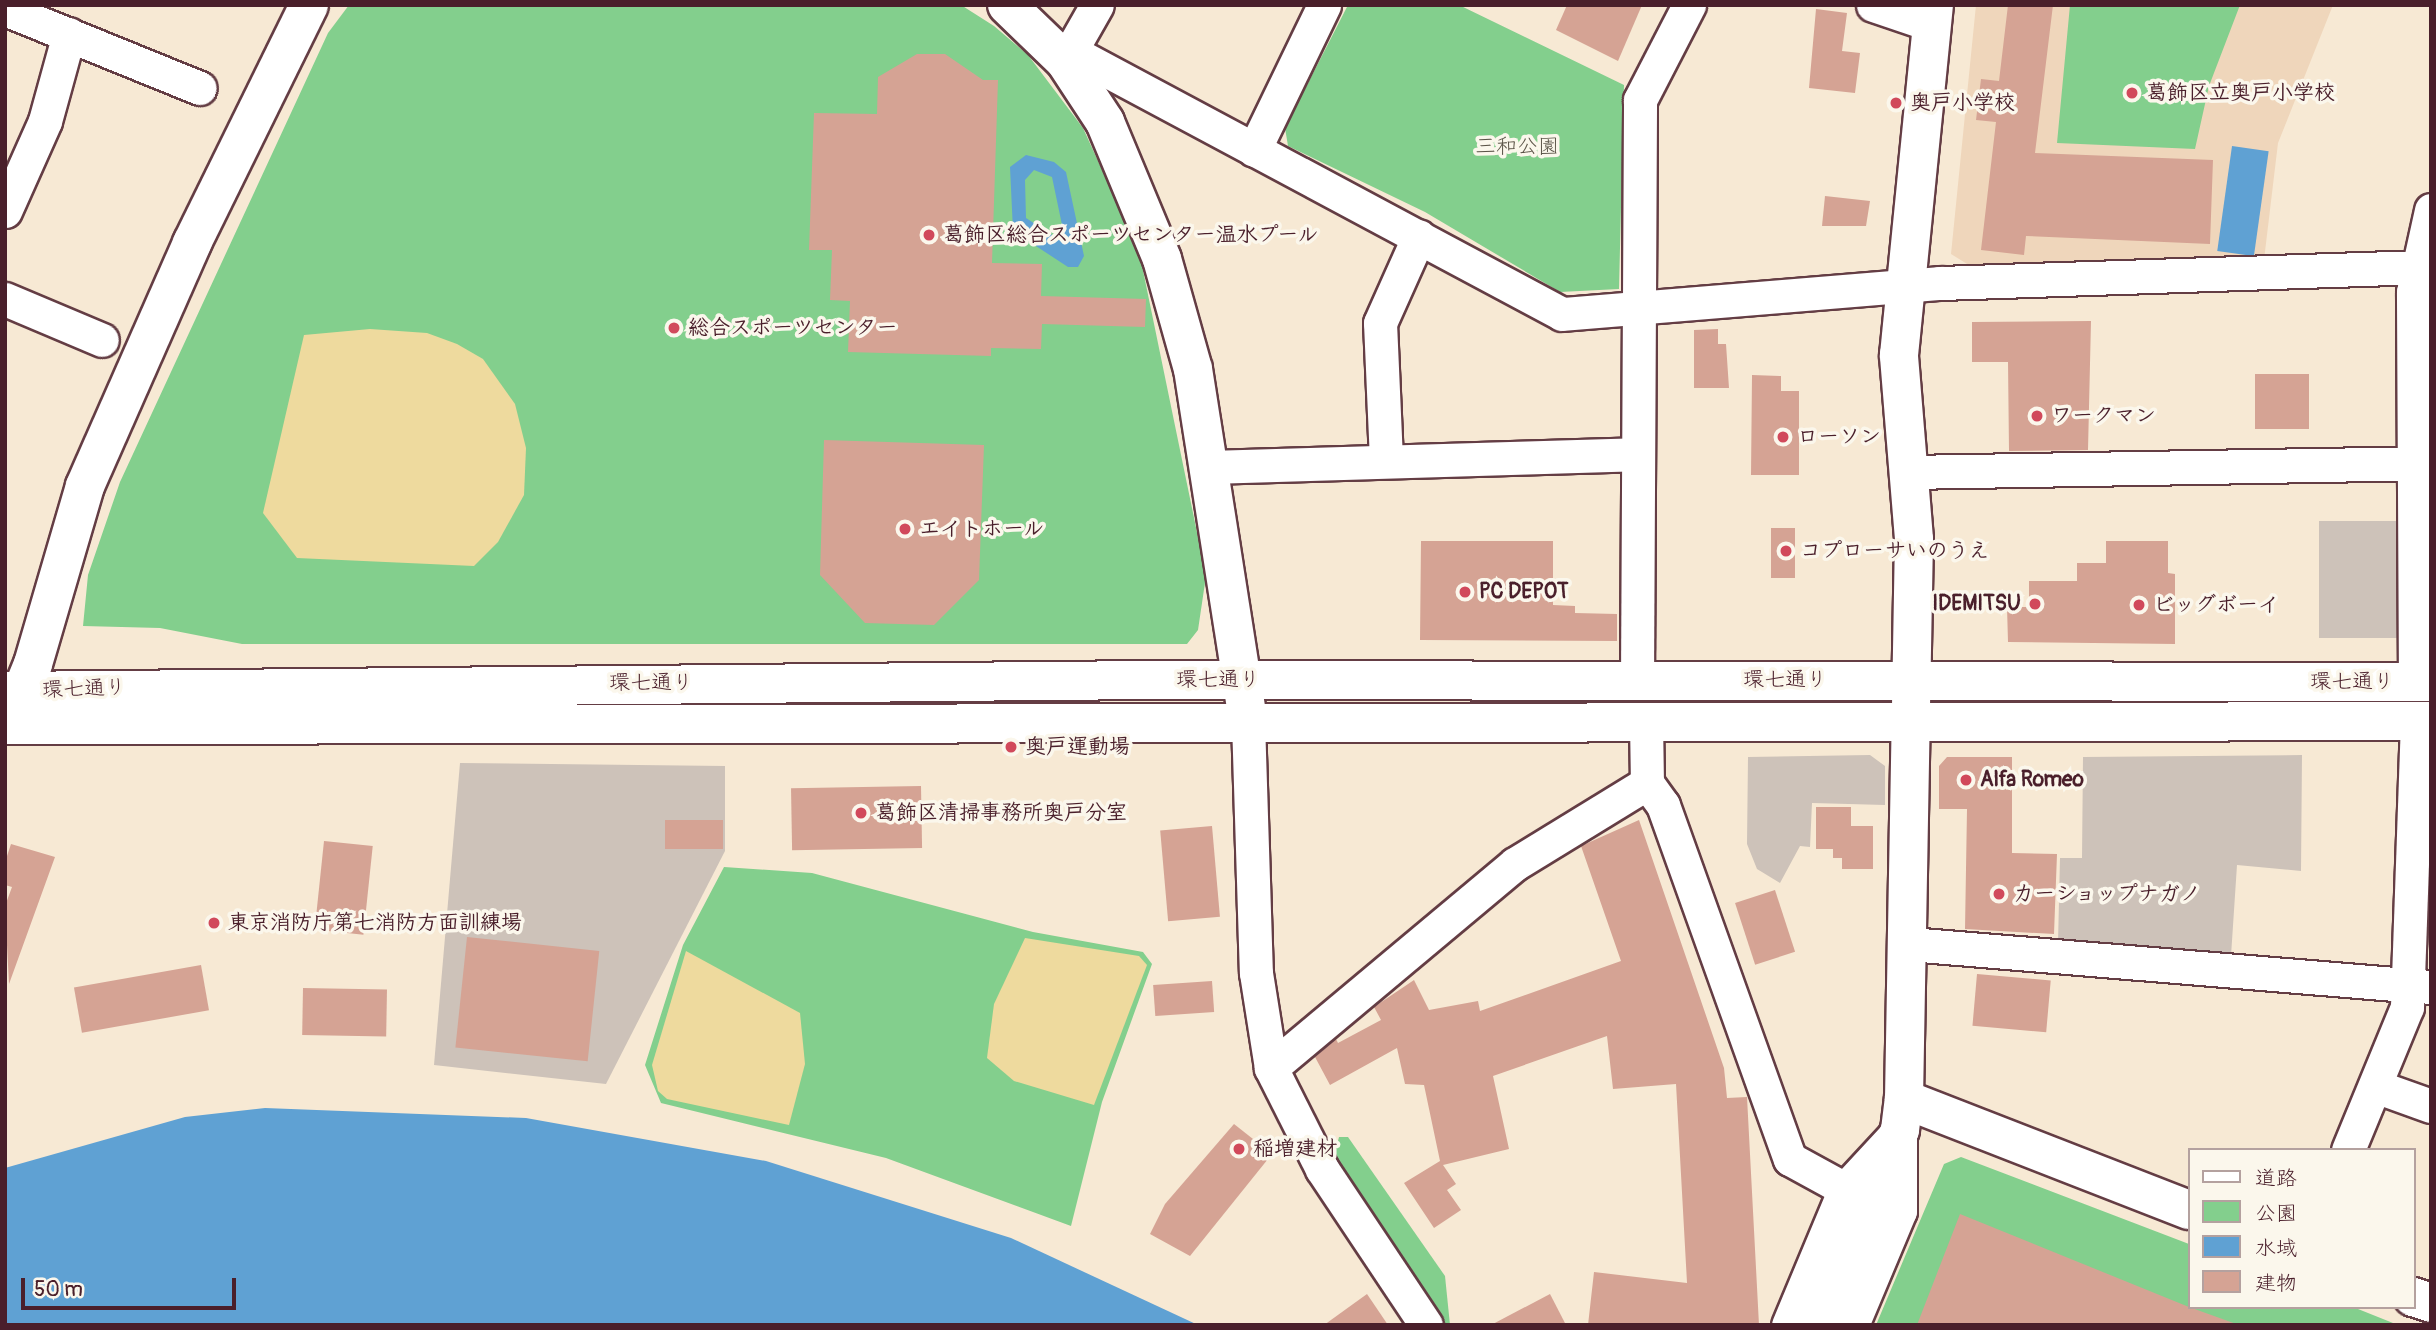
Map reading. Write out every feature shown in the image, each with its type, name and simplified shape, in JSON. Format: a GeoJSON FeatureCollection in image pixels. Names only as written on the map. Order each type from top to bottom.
{"type":"FeatureCollection","features":[{"type":"Feature","properties":{"kind":"main road"},"geometry":{"type":"LineString","coordinates":[[8,710],[85,486],[192,243],[309,5]]}},
{"type":"Feature","properties":{"kind":"main road"},"geometry":{"type":"LineString","coordinates":[[1007,5],[1070,57],[1105,122],[1162,258],[1193,369],[1248,721]]}},
{"type":"Feature","properties":{"kind":"main road"},"geometry":{"type":"LineString","coordinates":[[1820,1325],[1860,1234],[1902,1115],[1909,944],[1914,539],[1901,415],[1902,288],[1933,15]]}},
{"type":"Feature","properties":{"kind":"main road","name":"環七通り"},"geometry":{"type":"LineString","coordinates":[[8,710],[1241,680],[2423,682]]}},
{"type":"Feature","properties":{"kind":"main road","name":"環七通り"},"geometry":{"type":"LineString","coordinates":[[8,710],[1248,721],[2424,721]]}},
{"type":"Feature","properties":{"kind":"main road"},"geometry":{"type":"LineString","coordinates":[[1902,1115],[2188,1210]]}},
{"type":"Feature","properties":{"kind":"street"},"geometry":{"type":"LineString","coordinates":[[1097,5],[1070,57],[1254,150],[1562,313],[1902,288],[2424,268]]}},
{"type":"Feature","properties":{"kind":"street"},"geometry":{"type":"LineString","coordinates":[[1254,150],[1324,5]]}},
{"type":"Feature","properties":{"kind":"street"},"geometry":{"type":"LineString","coordinates":[[1637,681],[1636,309],[1640,100],[1689,5]]}},
{"type":"Feature","properties":{"kind":"street"},"geometry":{"type":"LineString","coordinates":[[1879,6],[1933,15]]}},
{"type":"Feature","properties":{"kind":"street"},"geometry":{"type":"LineString","coordinates":[[5,9],[200,88]]}},
{"type":"Feature","properties":{"kind":"street"},"geometry":{"type":"LineString","coordinates":[[5,211],[45,121],[69,34]]}},
{"type":"Feature","properties":{"kind":"street"},"geometry":{"type":"LineString","coordinates":[[2423,682],[2424,268],[2431,210]]}},
{"type":"Feature","properties":{"kind":"street"},"geometry":{"type":"LineString","coordinates":[[1387,460],[1380,323],[1419,236]]}},
{"type":"Feature","properties":{"kind":"street"},"geometry":{"type":"LineString","coordinates":[[5,299],[102,341]]}},
{"type":"Feature","properties":{"kind":"street"},"geometry":{"type":"LineString","coordinates":[[1209,467],[1636,454]]}},
{"type":"Feature","properties":{"kind":"street"},"geometry":{"type":"LineString","coordinates":[[1907,472],[2425,463]]}},
{"type":"Feature","properties":{"kind":"street"},"geometry":{"type":"LineString","coordinates":[[1248,721],[1256,973],[1271,1068],[1322,1169],[1426,1325]]}},
{"type":"Feature","properties":{"kind":"street"},"geometry":{"type":"LineString","coordinates":[[1646,721],[1647,783],[1663,805],[1790,1159],[1845,1189]]}},
{"type":"Feature","properties":{"kind":"street"},"geometry":{"type":"LineString","coordinates":[[2349,1148],[2420,986],[2424,721]]}},
{"type":"Feature","properties":{"kind":"street"},"geometry":{"type":"LineString","coordinates":[[1271,1068],[1515,864],[1647,783]]}},
{"type":"Feature","properties":{"kind":"street"},"geometry":{"type":"LineString","coordinates":[[1909,944],[2420,986]]}},
{"type":"Feature","properties":{"kind":"street"},"geometry":{"type":"LineString","coordinates":[[2375,1086],[2431,1107]]}},
{"type":"Feature","properties":{"kind":"street"},"geometry":{"type":"LineString","coordinates":[[1788,1325],[1845,1189],[1902,1115]]}},
{"type":"Feature","properties":{"kind":"street"},"geometry":{"type":"LineString","coordinates":[[1852,1325],[1900,1212],[1902,1115]]}},
{"type":"Feature","properties":{"kind":"shaded area","name":"葛飾区立奥戸小学校"},"geometry":{"type":"Polygon","coordinates":[[[1976,5],[2333,5],[2278,143],[2264,260],[1972,267],[1951,254],[1976,5]]]}},
{"type":"Feature","properties":{"kind":"shaded area"},"geometry":{"type":"Polygon","coordinates":[[[2319,521],[2404,521],[2404,638],[2319,638],[2319,521]]]}},
{"type":"Feature","properties":{"kind":"shaded area"},"geometry":{"type":"Polygon","coordinates":[[[1870,755],[1885,766],[1885,805],[1812,803],[1810,847],[1800,846],[1780,883],[1757,869],[1747,844],[1748,757],[1870,755]]]}},
{"type":"Feature","properties":{"kind":"shaded area"},"geometry":{"type":"Polygon","coordinates":[[[2302,755],[2301,871],[2237,865],[2231,956],[2058,943],[2060,858],[2082,858],[2083,757],[2302,755]]]}},
{"type":"Feature","properties":{"kind":"shaded area"},"geometry":{"type":"Polygon","coordinates":[[[460,763],[725,766],[725,851],[606,1084],[434,1065],[460,763]]]}},
{"type":"Feature","properties":{"kind":"green space","name":"総合スポーツセンター"},"geometry":{"type":"Polygon","coordinates":[[[349,5],[961,5],[994,26],[1028,55],[1083,128],[1139,251],[1206,576],[1198,630],[1187,644],[242,644],[160,628],[83,626],[88,575],[120,482],[328,33],[349,5]]]}},
{"type":"Feature","properties":{"kind":"green space","name":"三和公園"},"geometry":{"type":"Polygon","coordinates":[[[1348,5],[1459,5],[1624,85],[1619,289],[1560,292],[1425,212],[1288,146],[1285,128],[1348,5]]]}},
{"type":"Feature","properties":{"kind":"green space"},"geometry":{"type":"Polygon","coordinates":[[[2070,5],[2240,5],[2209,86],[2195,149],[2057,143],[2070,5]]]}},
{"type":"Feature","properties":{"kind":"green space"},"geometry":{"type":"Polygon","coordinates":[[[724,867],[812,873],[1033,932],[1143,952],[1152,964],[1102,1102],[1071,1226],[886,1158],[661,1103],[645,1065],[683,945],[724,867]]]}},
{"type":"Feature","properties":{"kind":"green space"},"geometry":{"type":"Polygon","coordinates":[[[1339,1137],[1348,1137],[1445,1276],[1450,1325],[1441,1325],[1333,1160],[1339,1137]]]}},
{"type":"Feature","properties":{"kind":"green space"},"geometry":{"type":"Polygon","coordinates":[[[1961,1157],[2188,1244],[2188,1309],[2358,1309],[2398,1325],[1876,1325],[1944,1164],[1961,1157]]]}},
{"type":"Feature","properties":{"kind":"sand"},"geometry":{"type":"Polygon","coordinates":[[[370,329],[427,333],[457,344],[483,359],[515,404],[526,448],[524,495],[498,542],[474,566],[297,558],[263,513],[304,335],[370,329]]]}},
{"type":"Feature","properties":{"kind":"sand"},"geometry":{"type":"Polygon","coordinates":[[[1025,938],[1139,956],[1147,965],[1094,1105],[1014,1081],[987,1058],[994,1004],[1025,938]]]}},
{"type":"Feature","properties":{"kind":"sand"},"geometry":{"type":"Polygon","coordinates":[[[686,951],[800,1013],[805,1064],[789,1125],[667,1099],[658,1091],[652,1065],[686,951]]]}},
{"type":"Feature","properties":{"kind":"water"},"geometry":{"type":"Polygon","coordinates":[[[2232,146],[2269,151],[2254,256],[2217,251],[2232,146]]]}},
{"type":"Feature","properties":{"kind":"water"},"geometry":{"type":"Polygon","coordinates":[[[1026,155],[1054,162],[1066,172],[1084,256],[1078,267],[1068,267],[1013,231],[1010,167],[1026,155]],[[1034,170],[1025,180],[1026,218],[1066,244],[1052,177],[1034,170]]]}},
{"type":"Feature","properties":{"kind":"water"},"geometry":{"type":"Polygon","coordinates":[[[265,1108],[526,1118],[766,1161],[1011,1238],[1198,1325],[5,1325],[5,1168],[185,1117],[265,1108]]]}},
{"type":"Feature","properties":{"kind":"building"},"geometry":{"type":"Polygon","coordinates":[[[1567,5],[1642,5],[1618,61],[1556,30],[1567,5]]]}},
{"type":"Feature","properties":{"kind":"building"},"geometry":{"type":"Polygon","coordinates":[[[2008,5],[2053,5],[2035,153],[2213,160],[2210,244],[2026,236],[2024,255],[1981,250],[1996,122],[1976,120],[1981,79],[1999,81],[2008,5]]]}},
{"type":"Feature","properties":{"kind":"building"},"geometry":{"type":"Polygon","coordinates":[[[1816,9],[1847,13],[1842,51],[1860,53],[1855,93],[1809,88],[1816,9]]]}},
{"type":"Feature","properties":{"kind":"building"},"geometry":{"type":"Polygon","coordinates":[[[917,54],[945,54],[983,80],[998,80],[992,263],[1042,264],[1041,296],[1146,299],[1145,327],[1042,324],[1041,349],[991,348],[991,356],[848,352],[850,301],[830,300],[832,250],[809,250],[814,113],[877,114],[878,77],[917,54]]]}},
{"type":"Feature","properties":{"kind":"building"},"geometry":{"type":"Polygon","coordinates":[[[1825,196],[1870,201],[1866,226],[1822,226],[1825,196]]]}},
{"type":"Feature","properties":{"kind":"building"},"geometry":{"type":"Polygon","coordinates":[[[2091,321],[2088,450],[2009,451],[2008,362],[1972,362],[1972,322],[2091,321]]]}},
{"type":"Feature","properties":{"kind":"building"},"geometry":{"type":"Polygon","coordinates":[[[1718,329],[1718,344],[1726,344],[1729,388],[1694,388],[1694,330],[1718,329]]]}},
{"type":"Feature","properties":{"kind":"building"},"geometry":{"type":"Polygon","coordinates":[[[2255,374],[2309,374],[2309,429],[2255,429],[2255,374]]]}},
{"type":"Feature","properties":{"kind":"building"},"geometry":{"type":"Polygon","coordinates":[[[1752,375],[1781,376],[1781,391],[1799,391],[1799,475],[1751,475],[1752,375]]]}},
{"type":"Feature","properties":{"kind":"building"},"geometry":{"type":"Polygon","coordinates":[[[824,440],[984,445],[979,580],[934,625],[865,623],[820,575],[824,440]]]}},
{"type":"Feature","properties":{"kind":"building"},"geometry":{"type":"Polygon","coordinates":[[[1771,528],[1795,528],[1795,578],[1771,578],[1771,528]]]}},
{"type":"Feature","properties":{"kind":"building"},"geometry":{"type":"Polygon","coordinates":[[[1421,541],[1553,541],[1553,605],[1575,606],[1575,613],[1617,614],[1617,641],[1420,640],[1421,541]]]}},
{"type":"Feature","properties":{"kind":"building"},"geometry":{"type":"Polygon","coordinates":[[[2106,541],[2168,541],[2168,573],[2175,574],[2175,644],[2008,642],[2007,607],[2029,607],[2029,581],[2077,581],[2077,563],[2106,563],[2106,541]]]}},
{"type":"Feature","properties":{"kind":"building"},"geometry":{"type":"Polygon","coordinates":[[[1947,757],[2012,757],[2012,853],[2057,854],[2054,934],[1965,929],[1967,809],[1939,809],[1939,766],[1947,757]]]}},
{"type":"Feature","properties":{"kind":"building"},"geometry":{"type":"Polygon","coordinates":[[[921,786],[922,848],[792,850],[791,788],[921,786]]]}},
{"type":"Feature","properties":{"kind":"building"},"geometry":{"type":"Polygon","coordinates":[[[1816,807],[1851,807],[1851,826],[1873,826],[1873,869],[1842,869],[1842,858],[1833,858],[1833,849],[1816,849],[1816,807]]]}},
{"type":"Feature","properties":{"kind":"building"},"geometry":{"type":"Polygon","coordinates":[[[665,820],[723,820],[723,849],[665,849],[665,820]]]}},
{"type":"Feature","properties":{"kind":"building"},"geometry":{"type":"Polygon","coordinates":[[[1639,820],[1724,1068],[1727,1098],[1747,1097],[1759,1325],[1588,1325],[1594,1272],[1687,1283],[1676,1084],[1613,1089],[1607,1036],[1493,1076],[1509,1149],[1443,1165],[1456,1184],[1447,1190],[1461,1210],[1434,1228],[1404,1183],[1440,1161],[1424,1085],[1405,1084],[1397,1048],[1330,1085],[1315,1057],[1336,1039],[1338,1043],[1381,1020],[1374,1007],[1414,980],[1429,1010],[1478,1001],[1480,1011],[1621,961],[1581,846],[1639,820]]]}},
{"type":"Feature","properties":{"kind":"building"},"geometry":{"type":"Polygon","coordinates":[[[1212,826],[1220,917],[1168,921],[1160,831],[1212,826]]]}},
{"type":"Feature","properties":{"kind":"building"},"geometry":{"type":"Polygon","coordinates":[[[324,841],[373,846],[363,935],[315,930],[324,841]]]}},
{"type":"Feature","properties":{"kind":"building"},"geometry":{"type":"Polygon","coordinates":[[[11,844],[55,857],[9,984],[5,906],[12,887],[5,885],[5,862],[11,844]]]}},
{"type":"Feature","properties":{"kind":"building"},"geometry":{"type":"Polygon","coordinates":[[[1775,890],[1795,952],[1755,965],[1735,903],[1775,890]]]}},
{"type":"Feature","properties":{"kind":"building"},"geometry":{"type":"Polygon","coordinates":[[[467,937],[599,951],[588,1061],[455,1047],[467,937]]]}},
{"type":"Feature","properties":{"kind":"building"},"geometry":{"type":"Polygon","coordinates":[[[201,965],[209,1010],[82,1033],[74,987],[201,965]]]}},
{"type":"Feature","properties":{"kind":"building"},"geometry":{"type":"Polygon","coordinates":[[[1977,974],[2051,980],[2046,1032],[1972,1026],[1977,974]]]}},
{"type":"Feature","properties":{"kind":"building"},"geometry":{"type":"Polygon","coordinates":[[[1212,981],[1214,1012],[1155,1016],[1153,985],[1212,981]]]}},
{"type":"Feature","properties":{"kind":"building"},"geometry":{"type":"Polygon","coordinates":[[[303,988],[387,989],[386,1036],[302,1035],[303,988]]]}},
{"type":"Feature","properties":{"kind":"building"},"geometry":{"type":"Polygon","coordinates":[[[1234,1124],[1272,1154],[1190,1256],[1150,1234],[1165,1204],[1234,1124]]]}},
{"type":"Feature","properties":{"kind":"building"},"geometry":{"type":"Polygon","coordinates":[[[1960,1214],[2188,1307],[2188,1309],[2239,1325],[1917,1325],[1960,1214]]]}},
{"type":"Feature","properties":{"kind":"building"},"geometry":{"type":"Polygon","coordinates":[[[1367,1294],[1388,1325],[1324,1325],[1367,1294]]]}},
{"type":"Feature","properties":{"kind":"building"},"geometry":{"type":"Polygon","coordinates":[[[1550,1294],[1566,1325],[1491,1325],[1550,1294]]]}},
{"type":"Feature","properties":{"kind":"place","name":"葛飾区立奥戸小学校"},"geometry":{"type":"Point","coordinates":[2132,93]}},
{"type":"Feature","properties":{"kind":"place","name":"奥戸小学校"},"geometry":{"type":"Point","coordinates":[1896,103]}},
{"type":"Feature","properties":{"kind":"place","name":"葛飾区総合スポーツセンター温水プール"},"geometry":{"type":"Point","coordinates":[929,235]}},
{"type":"Feature","properties":{"kind":"place","name":"総合スポーツセンター"},"geometry":{"type":"Point","coordinates":[674,328]}},
{"type":"Feature","properties":{"kind":"place","name":"ワークマン"},"geometry":{"type":"Point","coordinates":[2037,416]}},
{"type":"Feature","properties":{"kind":"place","name":"ローソン"},"geometry":{"type":"Point","coordinates":[1783,437]}},
{"type":"Feature","properties":{"kind":"place","name":"エイトホール"},"geometry":{"type":"Point","coordinates":[905,529]}},
{"type":"Feature","properties":{"kind":"place","name":"コプローサいのうえ"},"geometry":{"type":"Point","coordinates":[1786,551]}},
{"type":"Feature","properties":{"kind":"place","name":"PC DEPOT"},"geometry":{"type":"Point","coordinates":[1465,592]}},
{"type":"Feature","properties":{"kind":"place","name":"IDEMITSU"},"geometry":{"type":"Point","coordinates":[2035,604]}},
{"type":"Feature","properties":{"kind":"place","name":"ビッグボーイ"},"geometry":{"type":"Point","coordinates":[2139,605]}},
{"type":"Feature","properties":{"kind":"place","name":"奥戸運動場"},"geometry":{"type":"Point","coordinates":[1011,747]}},
{"type":"Feature","properties":{"kind":"place","name":"Alfa Romeo"},"geometry":{"type":"Point","coordinates":[1966,780]}},
{"type":"Feature","properties":{"kind":"place","name":"葛飾区清掃事務所奥戸分室"},"geometry":{"type":"Point","coordinates":[861,813]}},
{"type":"Feature","properties":{"kind":"place","name":"カーショップナガノ"},"geometry":{"type":"Point","coordinates":[1999,894]}},
{"type":"Feature","properties":{"kind":"place","name":"東京消防庁第七消防方面訓練場"},"geometry":{"type":"Point","coordinates":[214,923]}},
{"type":"Feature","properties":{"kind":"place","name":"稲増建材"},"geometry":{"type":"Point","coordinates":[1239,1149]}}]}
